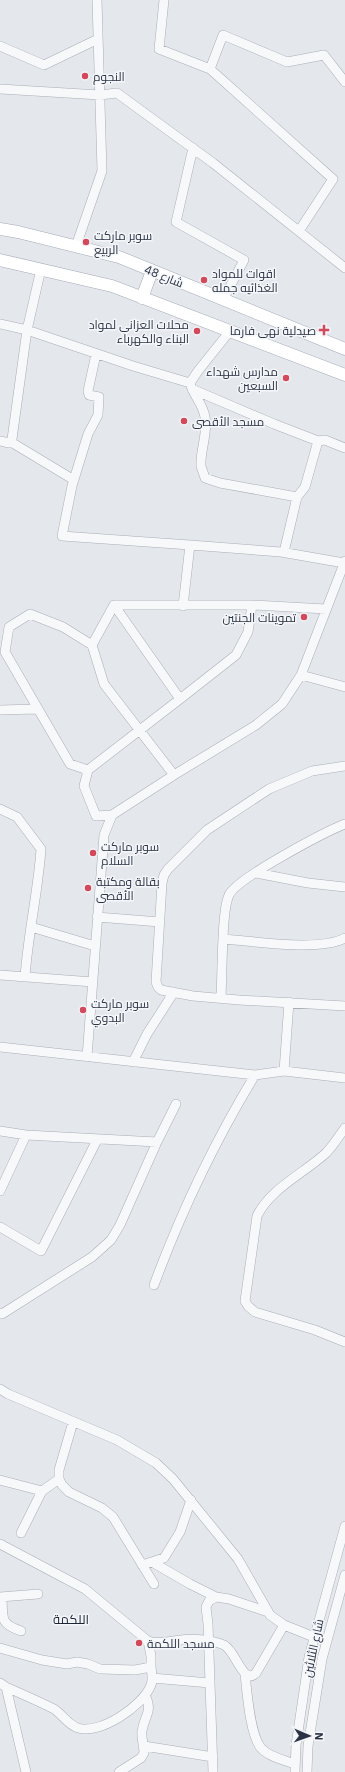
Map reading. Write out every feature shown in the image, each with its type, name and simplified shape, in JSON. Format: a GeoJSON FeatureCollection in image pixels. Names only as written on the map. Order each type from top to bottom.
{"type":"FeatureCollection","features":[{"type":"Feature","properties":{"kind":"main road","name":"شارع 48"},"geometry":{"type":"LineString","coordinates":[[0,229],[119,257],[345,349]]}},
{"type":"Feature","properties":{"kind":"main road"},"geometry":{"type":"LineString","coordinates":[[0,260],[112,286],[345,375]]}},
{"type":"Feature","properties":{"kind":"main road"},"geometry":{"type":"LineString","coordinates":[[142,298],[152,271]]}},
{"type":"Feature","properties":{"kind":"street"},"geometry":{"type":"LineString","coordinates":[[76,246],[102,171],[96,0]]}},
{"type":"Feature","properties":{"kind":"street"},"geometry":{"type":"LineString","coordinates":[[164,0],[159,49],[210,69],[333,179],[299,231]]}},
{"type":"Feature","properties":{"kind":"street"},"geometry":{"type":"LineString","coordinates":[[210,69],[223,35],[286,62],[324,55],[345,82]]}},
{"type":"Feature","properties":{"kind":"street"},"geometry":{"type":"LineString","coordinates":[[0,46],[44,65],[98,39]]}},
{"type":"Feature","properties":{"kind":"street"},"geometry":{"type":"LineString","coordinates":[[0,89],[100,95],[117,92],[193,148],[345,268]]}},
{"type":"Feature","properties":{"kind":"street"},"geometry":{"type":"LineString","coordinates":[[193,148],[176,222],[244,260],[223,300]]}},
{"type":"Feature","properties":{"kind":"street"},"geometry":{"type":"LineString","coordinates":[[11,442],[27,330],[41,269]]}},
{"type":"Feature","properties":{"kind":"street"},"geometry":{"type":"LineString","coordinates":[[0,324],[27,330],[84,348],[96,354],[191,386],[274,424],[318,441],[325,440],[345,448]]}},
{"type":"Feature","properties":{"kind":"street"},"geometry":{"type":"LineString","coordinates":[[191,386],[198,371],[230,331]]}},
{"type":"Feature","properties":{"kind":"street"},"geometry":{"type":"LineString","coordinates":[[96,354],[88,391],[89,396],[100,398],[98,415],[88,434],[74,480],[62,536],[284,552],[345,562],[301,675],[282,704],[256,725],[112,815],[96,816],[84,786],[88,770],[236,655],[248,632],[252,605]]}},
{"type":"Feature","properties":{"kind":"street"},"geometry":{"type":"LineString","coordinates":[[191,386],[199,400],[205,416],[206,427],[201,467],[205,478],[220,483],[297,496]]}},
{"type":"Feature","properties":{"kind":"street"},"geometry":{"type":"LineString","coordinates":[[0,441],[11,442],[74,480]]}},
{"type":"Feature","properties":{"kind":"street"},"geometry":{"type":"LineString","coordinates":[[284,552],[297,496],[305,488],[318,441]]}},
{"type":"Feature","properties":{"kind":"street"},"geometry":{"type":"LineString","coordinates":[[183,606],[190,545]]}},
{"type":"Feature","properties":{"kind":"street"},"geometry":{"type":"LineString","coordinates":[[114,606],[252,605],[326,609]]}},
{"type":"Feature","properties":{"kind":"street"},"geometry":{"type":"LineString","coordinates":[[114,606],[180,699]]}},
{"type":"Feature","properties":{"kind":"street"},"geometry":{"type":"LineString","coordinates":[[92,645],[114,606]]}},
{"type":"Feature","properties":{"kind":"street"},"geometry":{"type":"LineString","coordinates":[[88,770],[70,764],[5,652],[9,627],[30,614],[63,628],[92,645],[104,684],[174,775]]}},
{"type":"Feature","properties":{"kind":"street"},"geometry":{"type":"LineString","coordinates":[[301,675],[345,687]]}},
{"type":"Feature","properties":{"kind":"street"},"geometry":{"type":"LineString","coordinates":[[0,710],[37,709]]}},
{"type":"Feature","properties":{"kind":"street"},"geometry":{"type":"LineString","coordinates":[[345,766],[312,770],[269,789],[207,830],[164,875],[162,883],[156,982],[161,990],[193,996],[345,1006]]}},
{"type":"Feature","properties":{"kind":"street"},"geometry":{"type":"LineString","coordinates":[[0,809],[17,817],[41,849],[39,878],[25,977]]}},
{"type":"Feature","properties":{"kind":"street"},"geometry":{"type":"LineString","coordinates":[[87,1057],[104,835],[112,815]]}},
{"type":"Feature","properties":{"kind":"street"},"geometry":{"type":"LineString","coordinates":[[221,998],[223,939],[226,906],[229,895],[234,888],[256,872],[329,830],[345,824]]}},
{"type":"Feature","properties":{"kind":"street"},"geometry":{"type":"LineString","coordinates":[[256,872],[308,883],[345,887]]}},
{"type":"Feature","properties":{"kind":"street"},"geometry":{"type":"LineString","coordinates":[[97,917],[160,922]]}},
{"type":"Feature","properties":{"kind":"street"},"geometry":{"type":"LineString","coordinates":[[31,927],[95,946]]}},
{"type":"Feature","properties":{"kind":"street"},"geometry":{"type":"LineString","coordinates":[[223,939],[315,946],[340,941],[345,938]]}},
{"type":"Feature","properties":{"kind":"street"},"geometry":{"type":"LineString","coordinates":[[0,976],[93,982]]}},
{"type":"Feature","properties":{"kind":"street"},"geometry":{"type":"LineString","coordinates":[[133,1062],[147,1034],[174,992]]}},
{"type":"Feature","properties":{"kind":"street"},"geometry":{"type":"LineString","coordinates":[[284,1071],[289,1002]]}},
{"type":"Feature","properties":{"kind":"street"},"geometry":{"type":"LineString","coordinates":[[0,1047],[255,1075],[284,1071],[345,1078]]}},
{"type":"Feature","properties":{"kind":"street"},"geometry":{"type":"LineString","coordinates":[[154,1284],[170,1242],[206,1165],[231,1115],[255,1075]]}},
{"type":"Feature","properties":{"kind":"street"},"geometry":{"type":"LineString","coordinates":[[1,1314],[92,1257],[111,1240],[120,1225],[157,1142],[176,1104]]}},
{"type":"Feature","properties":{"kind":"street"},"geometry":{"type":"LineString","coordinates":[[345,1128],[327,1152],[263,1205],[257,1216],[247,1276],[245,1301],[255,1312],[315,1330],[345,1342]]}},
{"type":"Feature","properties":{"kind":"street"},"geometry":{"type":"LineString","coordinates":[[0,1131],[26,1135],[97,1140],[157,1142]]}},
{"type":"Feature","properties":{"kind":"street"},"geometry":{"type":"LineString","coordinates":[[0,1191],[26,1135]]}},
{"type":"Feature","properties":{"kind":"street"},"geometry":{"type":"LineString","coordinates":[[0,1227],[41,1251],[97,1140]]}},
{"type":"Feature","properties":{"kind":"street"},"geometry":{"type":"LineString","coordinates":[[3,1394],[117,1440],[156,1463],[168,1473],[238,1559],[268,1612],[273,1618],[284,1625],[314,1638]]}},
{"type":"Feature","properties":{"kind":"street"},"geometry":{"type":"LineString","coordinates":[[73,1422],[59,1470],[59,1479],[69,1492],[102,1508],[113,1517],[154,1584]]}},
{"type":"Feature","properties":{"kind":"street"},"geometry":{"type":"LineString","coordinates":[[21,1534],[42,1491],[59,1479]]}},
{"type":"Feature","properties":{"kind":"street"},"geometry":{"type":"LineString","coordinates":[[0,1480],[42,1491]]}},
{"type":"Feature","properties":{"kind":"street"},"geometry":{"type":"LineString","coordinates":[[142,1565],[164,1558],[173,1545],[191,1500]]}},
{"type":"Feature","properties":{"kind":"street","name":"شارع الثلاثين"},"geometry":{"type":"LineString","coordinates":[[295,1768],[308,1664],[345,1526]]}},
{"type":"Feature","properties":{"kind":"street"},"geometry":{"type":"LineString","coordinates":[[0,1544],[85,1589],[148,1642],[159,1643],[187,1639],[223,1645],[230,1650],[245,1674],[254,1733],[261,1748],[272,1756],[295,1768]]}},
{"type":"Feature","properties":{"kind":"street"},"geometry":{"type":"LineString","coordinates":[[152,1562],[216,1597],[229,1599],[268,1612]]}},
{"type":"Feature","properties":{"kind":"street","name":"شارع الثلاثين"},"geometry":{"type":"LineString","coordinates":[[307,1772],[308,1746],[322,1659],[345,1575]]}},
{"type":"Feature","properties":{"kind":"street"},"geometry":{"type":"LineString","coordinates":[[20,1631],[6,1627],[3,1622],[1,1597],[38,1594]]}},
{"type":"Feature","properties":{"kind":"street"},"geometry":{"type":"LineString","coordinates":[[213,1772],[209,1642],[206,1607],[209,1601],[216,1597]]}},
{"type":"Feature","properties":{"kind":"street"},"geometry":{"type":"LineString","coordinates":[[245,1674],[251,1676],[256,1673],[284,1625]]}},
{"type":"Feature","properties":{"kind":"street"},"geometry":{"type":"LineString","coordinates":[[3,1685],[53,1709],[64,1716],[71,1724],[84,1729],[105,1724],[138,1704],[151,1685],[151,1656],[148,1642]]}},
{"type":"Feature","properties":{"kind":"street"},"geometry":{"type":"LineString","coordinates":[[0,1648],[42,1660],[67,1664],[77,1662],[88,1664],[100,1669],[135,1670],[151,1667]]}},
{"type":"Feature","properties":{"kind":"street"},"geometry":{"type":"LineString","coordinates":[[152,1678],[210,1683]]}},
{"type":"Feature","properties":{"kind":"street"},"geometry":{"type":"LineString","coordinates":[[3,1685],[26,1772]]}},
{"type":"Feature","properties":{"kind":"street"},"geometry":{"type":"LineString","coordinates":[[119,1772],[141,1758],[144,1752],[142,1732],[149,1712],[149,1703],[145,1695]]}},
{"type":"Feature","properties":{"kind":"street"},"geometry":{"type":"LineString","coordinates":[[144,1746],[213,1757]]}},
{"type":"Feature","properties":{"kind":"place","name":"النجوم"},"geometry":{"type":"Point","coordinates":[85,76]}},
{"type":"Feature","properties":{"kind":"place","name":"سوبر ماركت الربيع"},"geometry":{"type":"Point","coordinates":[86,242]}},
{"type":"Feature","properties":{"kind":"place","name":"اقوات للمواد الغذائيه جمله"},"geometry":{"type":"Point","coordinates":[204,280]}},
{"type":"Feature","properties":{"kind":"place","name":"صيدلية نهى فارما"},"geometry":{"type":"Point","coordinates":[324,330]}},
{"type":"Feature","properties":{"kind":"place","name":"محلات العزاني لمواد البناء والكهرباء"},"geometry":{"type":"Point","coordinates":[197,331]}},
{"type":"Feature","properties":{"kind":"place","name":"مدارس شهداء السبعين"},"geometry":{"type":"Point","coordinates":[286,378]}},
{"type":"Feature","properties":{"kind":"place","name":"مسجد الأقصى"},"geometry":{"type":"Point","coordinates":[184,421]}},
{"type":"Feature","properties":{"kind":"place","name":"تموينات الجنتين"},"geometry":{"type":"Point","coordinates":[304,617]}},
{"type":"Feature","properties":{"kind":"place","name":"سوبر ماركت السلام"},"geometry":{"type":"Point","coordinates":[93,853]}},
{"type":"Feature","properties":{"kind":"place","name":"بقالة ومكتبة الأقصى"},"geometry":{"type":"Point","coordinates":[88,888]}},
{"type":"Feature","properties":{"kind":"place","name":"سوبر ماركت البدوي"},"geometry":{"type":"Point","coordinates":[83,1010]}},
{"type":"Feature","properties":{"kind":"place","name":"مسجد اللكمة"},"geometry":{"type":"Point","coordinates":[139,1643]}},
{"type":"Feature","properties":{"kind":"district","name":"اللكمة"},"geometry":{"type":"Point","coordinates":[71,1619]}}]}
